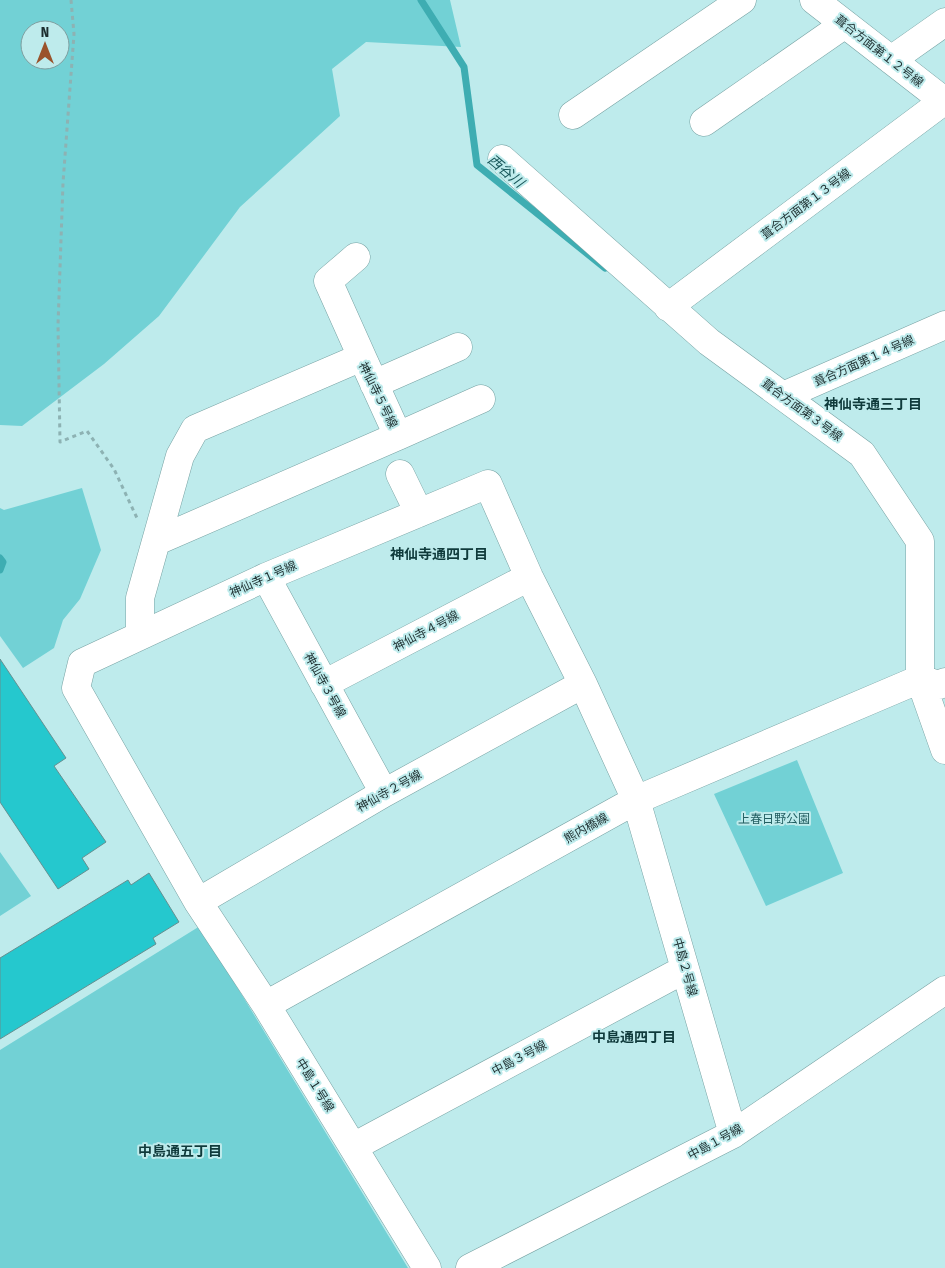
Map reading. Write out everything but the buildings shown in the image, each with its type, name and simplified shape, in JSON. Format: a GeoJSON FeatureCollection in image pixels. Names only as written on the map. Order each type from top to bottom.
{"type":"FeatureCollection","features":[{"type":"Feature","properties":{"kind":"street"},"geometry":{"type":"LineString","coordinates":[[573,116],[742,0]]}},
{"type":"Feature","properties":{"kind":"street","name":"葺合方面第１２号線"},"geometry":{"type":"LineString","coordinates":[[814,0],[945,101]]}},
{"type":"Feature","properties":{"kind":"street"},"geometry":{"type":"LineString","coordinates":[[890,60],[945,22]]}},
{"type":"Feature","properties":{"kind":"street"},"geometry":{"type":"LineString","coordinates":[[704,122],[845,24]]}},
{"type":"Feature","properties":{"kind":"street","name":"葺合方面第１３号線"},"geometry":{"type":"LineString","coordinates":[[668,307],[945,101]]}},
{"type":"Feature","properties":{"kind":"street","name":"葺合方面第３号線"},"geometry":{"type":"LineString","coordinates":[[502,159],[709,342],[862,454],[920,541],[933,681],[945,750]]}},
{"type":"Feature","properties":{"kind":"street"},"geometry":{"type":"LineString","coordinates":[[356,257],[328,281],[362,357]]}},
{"type":"Feature","properties":{"kind":"street","name":"葺合方面第１４号線"},"geometry":{"type":"LineString","coordinates":[[784,396],[945,325]]}},
{"type":"Feature","properties":{"kind":"street"},"geometry":{"type":"LineString","coordinates":[[374,384],[458,347]]}},
{"type":"Feature","properties":{"kind":"street","name":"神仙寺５号線"},"geometry":{"type":"LineString","coordinates":[[140,635],[140,598],[180,456],[195,429],[362,357],[398,436],[157,541]]}},
{"type":"Feature","properties":{"kind":"street"},"geometry":{"type":"LineString","coordinates":[[398,436],[481,399]]}},
{"type":"Feature","properties":{"kind":"street"},"geometry":{"type":"LineString","coordinates":[[400,474],[419,513]]}},
{"type":"Feature","properties":{"kind":"street","name":"神仙寺１号線"},"geometry":{"type":"LineString","coordinates":[[266,1005],[198,902],[76,688],[82,663],[266,577],[488,484],[529,577],[583,684],[636,800]]}},
{"type":"Feature","properties":{"kind":"street","name":"神仙寺３号線"},"geometry":{"type":"LineString","coordinates":[[266,577],[384,793]]}},
{"type":"Feature","properties":{"kind":"street","name":"神仙寺４号線"},"geometry":{"type":"LineString","coordinates":[[324,684],[529,577]]}},
{"type":"Feature","properties":{"kind":"street","name":"熊内橋線"},"geometry":{"type":"LineString","coordinates":[[266,1005],[636,800],[933,681]]}},
{"type":"Feature","properties":{"kind":"street","name":"神仙寺２号線"},"geometry":{"type":"LineString","coordinates":[[198,902],[384,793],[583,684]]}},
{"type":"Feature","properties":{"kind":"street","name":"中島２号線"},"geometry":{"type":"LineString","coordinates":[[636,800],[733,1134]]}},
{"type":"Feature","properties":{"kind":"street","name":"中島３号線"},"geometry":{"type":"LineString","coordinates":[[353,1147],[685,969]]}},
{"type":"Feature","properties":{"kind":"street","name":"中島１号線"},"geometry":{"type":"LineString","coordinates":[[470,1268],[733,1134],[945,990]]}},
{"type":"Feature","properties":{"kind":"street","name":"中島１号線"},"geometry":{"type":"LineString","coordinates":[[266,1005],[427,1268]]}},
{"type":"Feature","properties":{"kind":"path"},"geometry":{"type":"LineString","coordinates":[[71,0],[74,34],[63,183],[58,325],[60,442],[87,431],[114,469],[135,516],[157,541]]}},
{"type":"Feature","properties":{"kind":"green space"},"geometry":{"type":"Polygon","coordinates":[[[0,0],[450,0],[461,47],[366,42],[332,69],[340,116],[240,207],[159,316],[104,364],[22,426],[0,425],[0,0]]]}},
{"type":"Feature","properties":{"kind":"green space"},"geometry":{"type":"Polygon","coordinates":[[[82,488],[101,550],[80,599],[63,620],[54,648],[23,668],[0,636],[0,508],[4,510],[82,488]]]}},
{"type":"Feature","properties":{"kind":"green space","name":"上春日野公園"},"geometry":{"type":"Polygon","coordinates":[[[797,760],[843,873],[766,906],[714,794],[797,760]]]}},
{"type":"Feature","properties":{"kind":"green space"},"geometry":{"type":"Polygon","coordinates":[[[0,852],[31,896],[0,916],[0,852]]]}},
{"type":"Feature","properties":{"kind":"green space"},"geometry":{"type":"Polygon","coordinates":[[[200,926],[408,1268],[0,1268],[0,1050],[200,926]]]}},
{"type":"Feature","properties":{"kind":"waterway","name":"西谷川"},"geometry":{"type":"LineString","coordinates":[[421,0],[464,67],[477,165],[605,268]]}},
{"type":"Feature","properties":{"kind":"waterway"},"geometry":{"type":"LineString","coordinates":[[0,558],[3,562],[0,570]]}},
{"type":"Feature","properties":{"kind":"district","name":"神仙寺通三丁目"},"geometry":{"type":"Point","coordinates":[873,404]}},
{"type":"Feature","properties":{"kind":"district","name":"神仙寺通四丁目"},"geometry":{"type":"Point","coordinates":[439,554]}},
{"type":"Feature","properties":{"kind":"district","name":"中島通四丁目"},"geometry":{"type":"Point","coordinates":[634,1037]}},
{"type":"Feature","properties":{"kind":"district","name":"中島通五丁目"},"geometry":{"type":"Point","coordinates":[180,1151]}}]}
